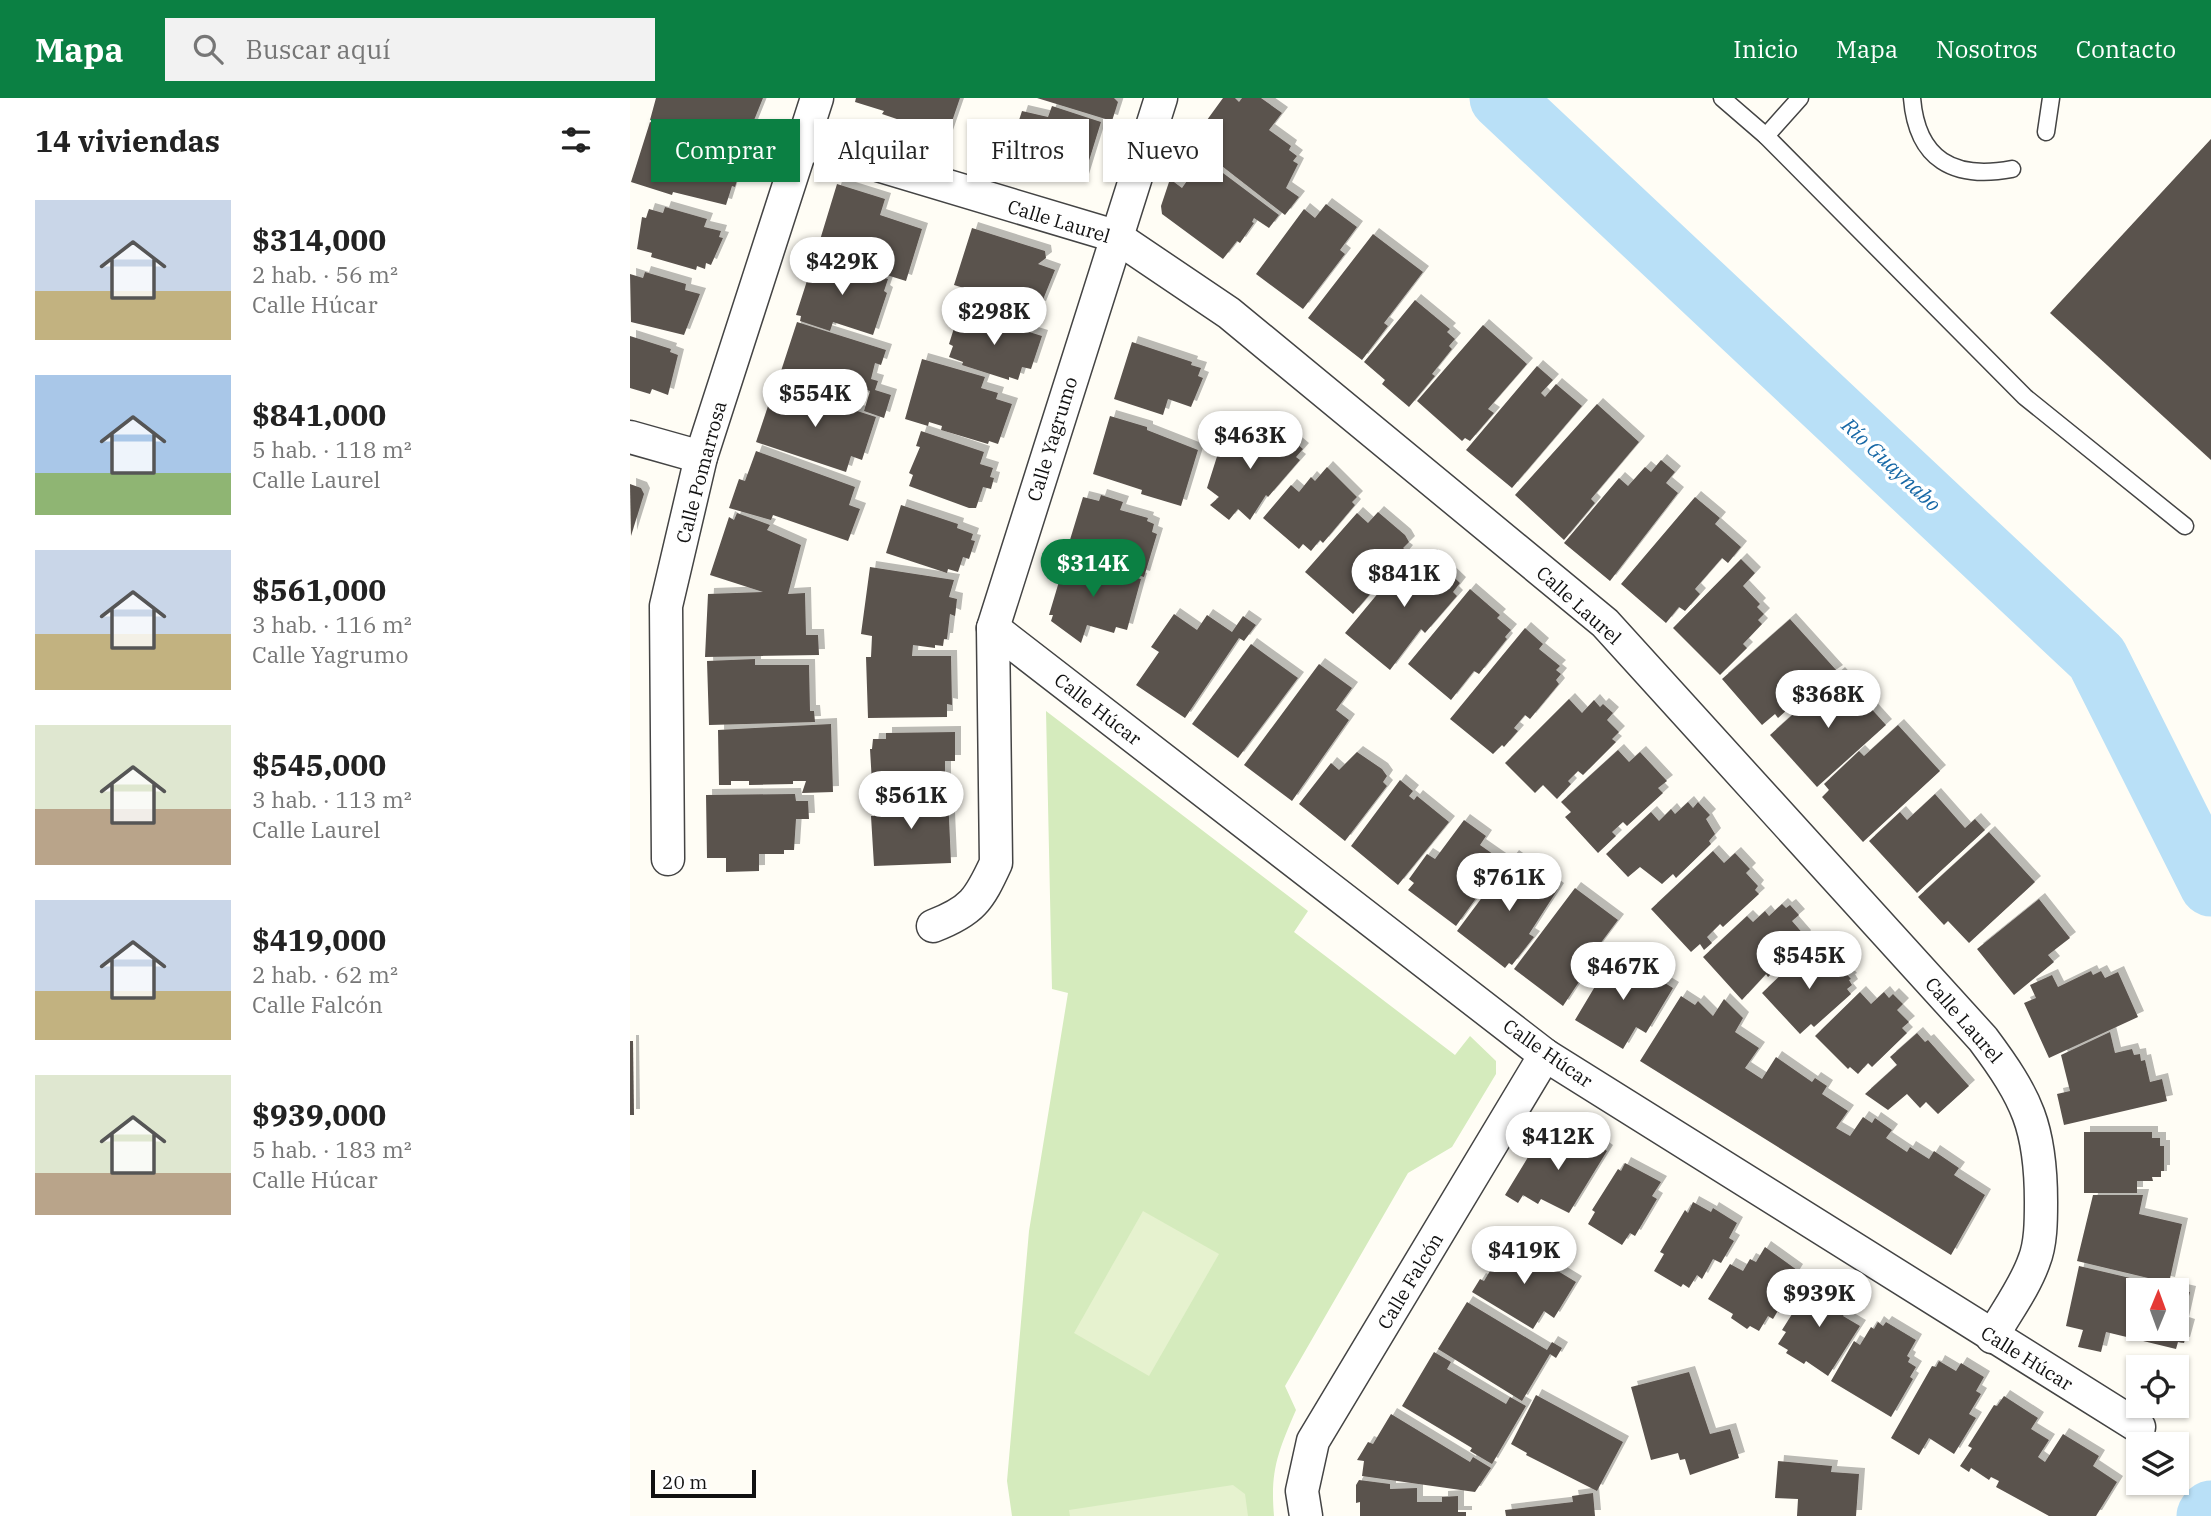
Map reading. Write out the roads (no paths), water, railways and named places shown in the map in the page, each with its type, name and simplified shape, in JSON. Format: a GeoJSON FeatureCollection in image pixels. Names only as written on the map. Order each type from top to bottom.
{"type":"FeatureCollection","features":[{"type":"Feature","properties":{"kind":"street","name":"Calle Pomarrosa"},"geometry":{"type":"LineString","coordinates":[[668,859],[666,606],[701,457],[817,98]]}},
{"type":"Feature","properties":{"kind":"street","name":"Calle Yagrumo"},"geometry":{"type":"LineString","coordinates":[[933,926],[961,915],[983,892],[996,863],[993,628],[1115,236],[1161,98]]}},
{"type":"Feature","properties":{"kind":"street","name":"Calle Laurel"},"geometry":{"type":"LineString","coordinates":[[804,143],[1115,236],[1229,313],[1605,623],[1983,1038],[2014,1081],[2031,1115],[2041,1155],[2041,1214],[2035,1260],[1992,1337]]}},
{"type":"Feature","properties":{"kind":"street"},"geometry":{"type":"LineString","coordinates":[[630,437],[701,457]]}},
{"type":"Feature","properties":{"kind":"street","name":"Calle Húcar"},"geometry":{"type":"LineString","coordinates":[[993,628],[1545,1055],[2139,1427]]}},
{"type":"Feature","properties":{"kind":"street","name":"Calle Falcón"},"geometry":{"type":"LineString","coordinates":[[1306,1516],[1302,1491],[1313,1441],[1545,1055]]}},
{"type":"Feature","properties":{"kind":"lane"},"geometry":{"type":"LineString","coordinates":[[1722,98],[1766,136],[2025,397],[2185,526]]}},
{"type":"Feature","properties":{"kind":"lane"},"geometry":{"type":"LineString","coordinates":[[1766,136],[1800,98]]}},
{"type":"Feature","properties":{"kind":"lane"},"geometry":{"type":"LineString","coordinates":[[1912,98],[1914,120],[1922,140],[1936,157],[1955,169],[1977,174],[2012,169]]}},
{"type":"Feature","properties":{"kind":"lane"},"geometry":{"type":"LineString","coordinates":[[2046,132],[2051,98]]}},
{"type":"Feature","properties":{"kind":"waterway","name":"Río Guaynabo"},"geometry":{"type":"LineString","coordinates":[[1501,98],[2097,658],[2211,885]]}},
{"type":"Feature","properties":{"kind":"waterway","name":"Río Guaynabo"},"geometry":{"type":"LineString","coordinates":[[2208,1516],[2211,1512]]}}]}
